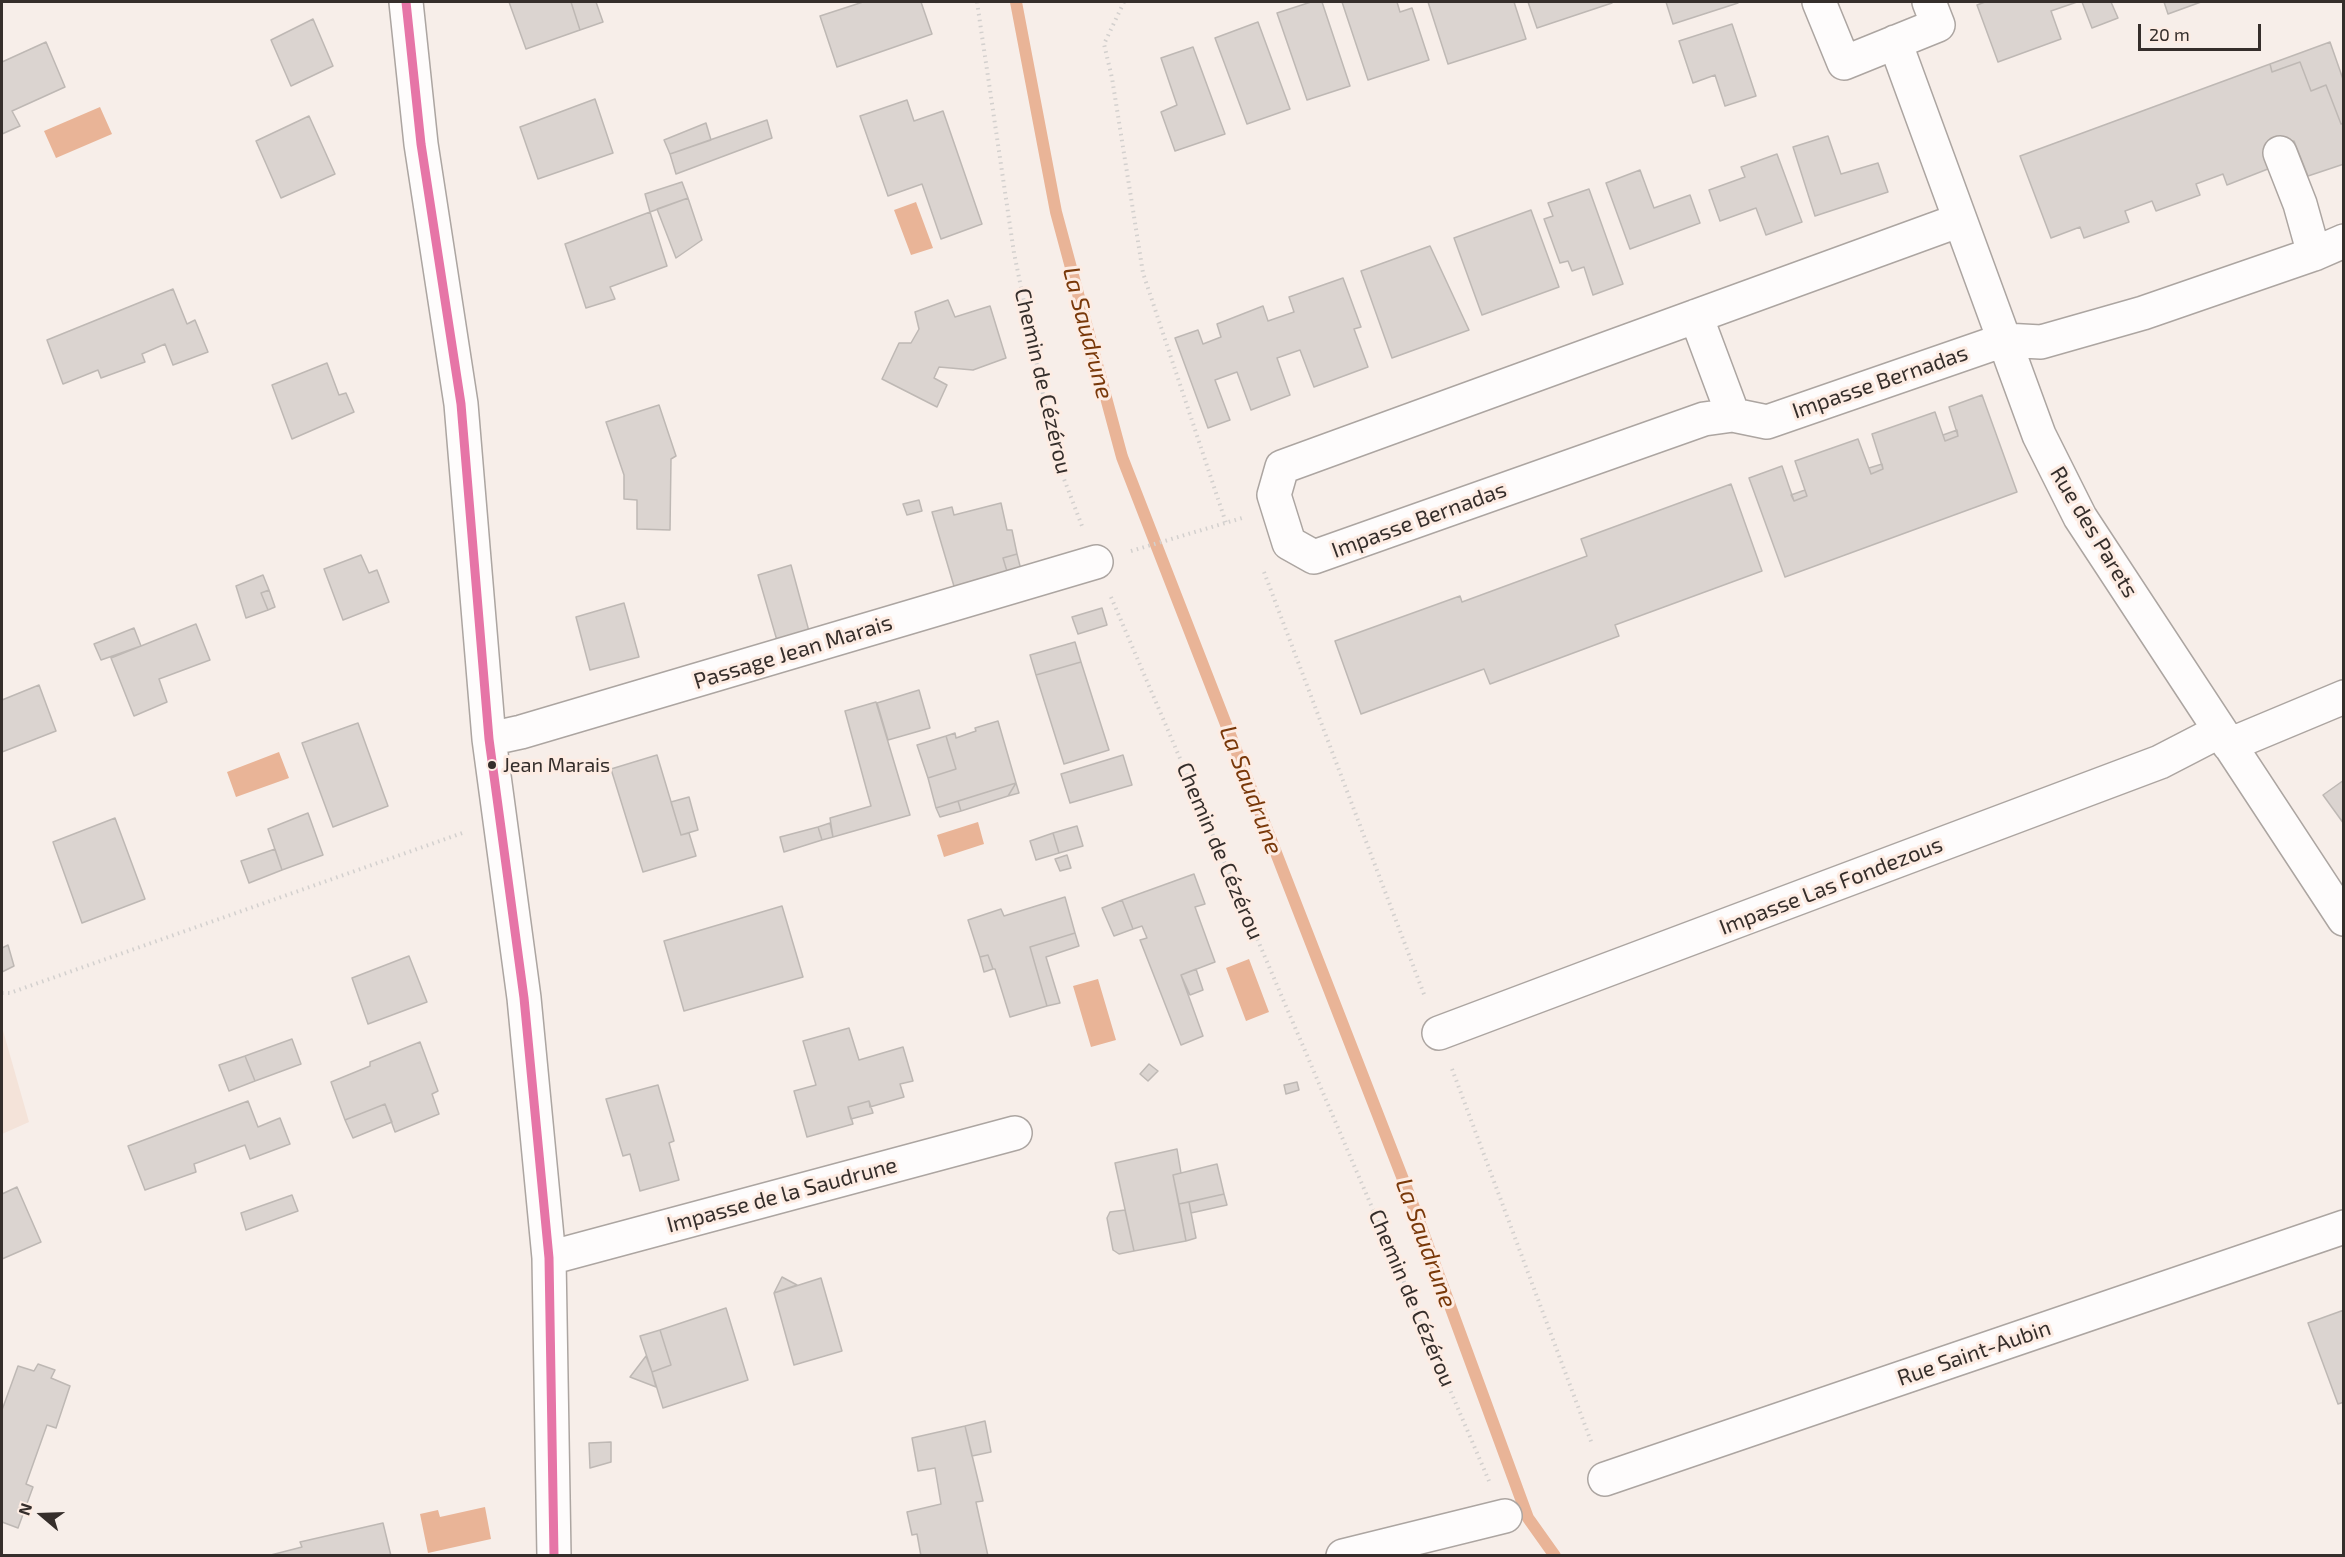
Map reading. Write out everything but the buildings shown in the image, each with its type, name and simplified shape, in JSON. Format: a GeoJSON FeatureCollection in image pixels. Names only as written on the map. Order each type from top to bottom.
{"type":"FeatureCollection","features":[{"type":"Feature","properties":{"kind":"street"},"geometry":{"type":"LineString","coordinates":[[406,2],[421,144],[460,404],[489,739],[524,998],[549,1258],[554,1556]]}},
{"type":"Feature","properties":{"kind":"street"},"geometry":{"type":"LineString","coordinates":[[1820,2],[1844,63],[1938,25],[1929,2]]}},
{"type":"Feature","properties":{"kind":"street","name":"Rue des Parets"},"geometry":{"type":"LineString","coordinates":[[1895,42],[2039,435],[2080,517],[2343,919]]}},
{"type":"Feature","properties":{"kind":"street"},"geometry":{"type":"LineString","coordinates":[[2004,340],[2041,342],[2144,314],[2329,248],[2300,204],[2280,153]]}},
{"type":"Feature","properties":{"kind":"street","name":"Impasse Bernadas"},"geometry":{"type":"LineString","coordinates":[[1960,220],[1282,467],[1274,495],[1289,543],[1314,557],[1704,419],[1733,415],[1767,422],[2004,340]]}},
{"type":"Feature","properties":{"kind":"street"},"geometry":{"type":"LineString","coordinates":[[1696,316],[1733,415]]}},
{"type":"Feature","properties":{"kind":"street","name":"Passage Jean Marais"},"geometry":{"type":"LineString","coordinates":[[489,739],[533,729],[1096,562]]}},
{"type":"Feature","properties":{"kind":"street","name":"Impasse Las Fondezous"},"geometry":{"type":"LineString","coordinates":[[1438,1034],[2160,762],[2343,697]]}},
{"type":"Feature","properties":{"kind":"street","name":"Impasse de la Saudrune"},"geometry":{"type":"LineString","coordinates":[[549,1258],[1015,1133]]}},
{"type":"Feature","properties":{"kind":"street","name":"Rue Saint-Aubin"},"geometry":{"type":"LineString","coordinates":[[1605,1479],[2343,1227]]}},
{"type":"Feature","properties":{"kind":"street"},"geometry":{"type":"LineString","coordinates":[[1343,1556],[1505,1516]]}},
{"type":"Feature","properties":{"kind":"path","name":"Chemin de Cézérou"},"geometry":{"type":"LineString","coordinates":[[977,2],[1014,253],[1056,458],[1096,562],[1505,1516]]}},
{"type":"Feature","properties":{"kind":"path"},"geometry":{"type":"LineString","coordinates":[[1124,2],[1104,44],[1112,78],[1143,273],[1226,522]]}},
{"type":"Feature","properties":{"kind":"path"},"geometry":{"type":"LineString","coordinates":[[1137,549],[1278,509]]}},
{"type":"Feature","properties":{"kind":"path"},"geometry":{"type":"LineString","coordinates":[[2,993],[10,993],[501,819]]}},
{"type":"Feature","properties":{"kind":"shaded area"},"geometry":{"type":"Polygon","coordinates":[[[100,107],[112,134],[56,158],[44,131],[100,107]]]}},
{"type":"Feature","properties":{"kind":"shaded area"},"geometry":{"type":"Polygon","coordinates":[[[916,202],[933,248],[911,255],[894,210],[916,202]]]}},
{"type":"Feature","properties":{"kind":"shaded area"},"geometry":{"type":"Polygon","coordinates":[[[279,752],[289,778],[236,797],[227,772],[279,752]]]}},
{"type":"Feature","properties":{"kind":"shaded area"},"geometry":{"type":"Polygon","coordinates":[[[978,822],[984,844],[944,857],[937,835],[978,822]]]}},
{"type":"Feature","properties":{"kind":"shaded area"},"geometry":{"type":"Polygon","coordinates":[[[1249,959],[1269,1012],[1246,1021],[1226,968],[1249,959]]]}},
{"type":"Feature","properties":{"kind":"shaded area"},"geometry":{"type":"Polygon","coordinates":[[[1098,979],[1116,1040],[1091,1047],[1073,986],[1098,979]]]}},
{"type":"Feature","properties":{"kind":"shaded area"},"geometry":{"type":"Polygon","coordinates":[[[2,1027],[29,1122],[2,1134],[2,1027]]]}},
{"type":"Feature","properties":{"kind":"shaded area"},"geometry":{"type":"Polygon","coordinates":[[[485,1507],[491,1539],[428,1553],[420,1514],[438,1510],[440,1517],[485,1507]]]}},
{"type":"Feature","properties":{"kind":"waterway","name":"La Saudrune"},"geometry":{"type":"LineString","coordinates":[[1016,2],[1056,212],[1122,457],[1413,1205],[1528,1518],[1555,1556]]}},
{"type":"Feature","properties":{"kind":"transit line"},"geometry":{"type":"LineString","coordinates":[[406,2],[421,144],[461,404],[489,739],[524,998],[549,1258],[554,1556]]}},
{"type":"Feature","properties":{"kind":"place","name":"Jean Marais"},"geometry":{"type":"Point","coordinates":[492,765]}}]}
